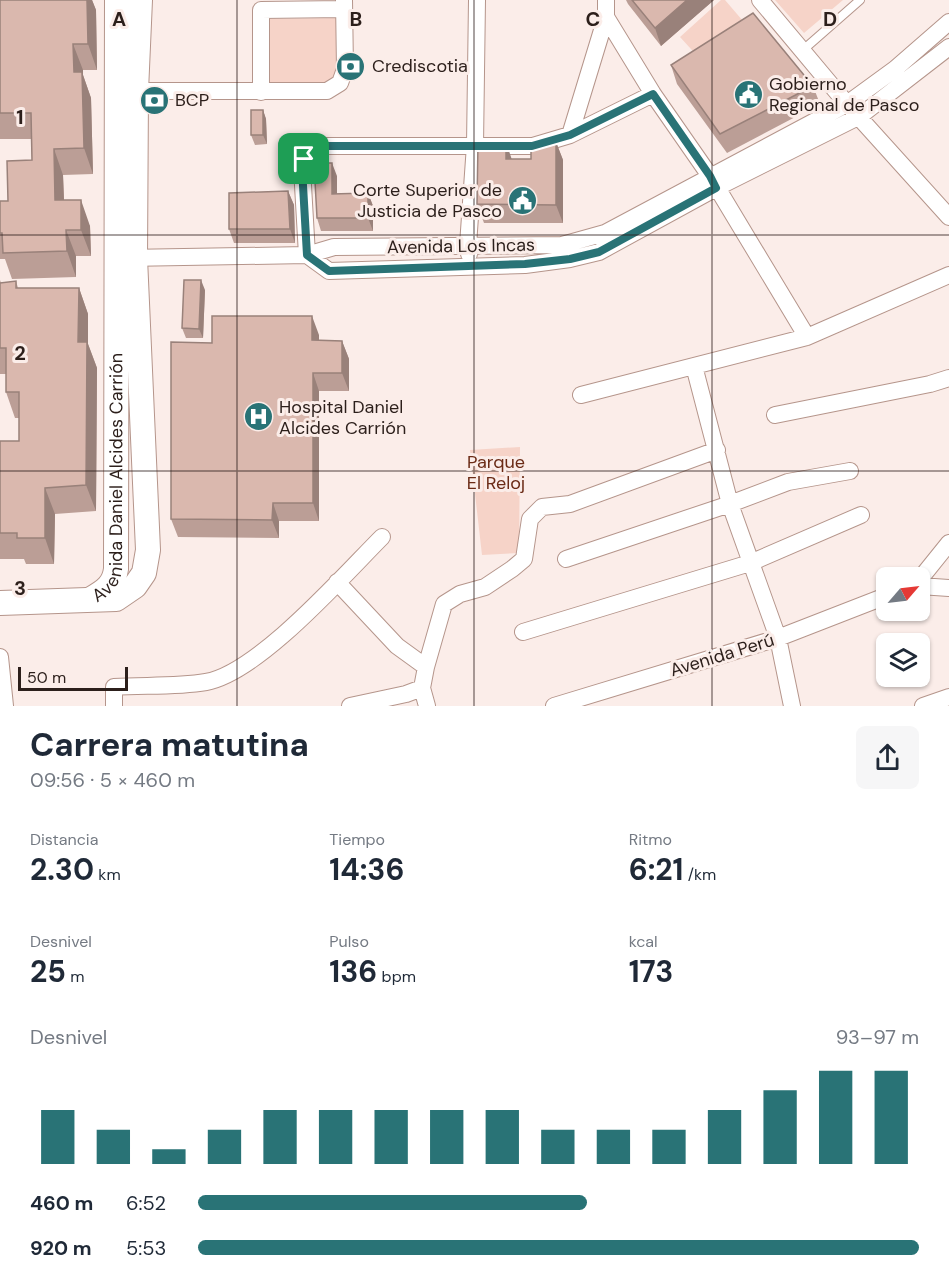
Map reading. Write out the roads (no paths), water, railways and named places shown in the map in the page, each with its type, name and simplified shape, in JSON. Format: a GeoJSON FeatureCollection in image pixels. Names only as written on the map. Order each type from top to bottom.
{"type":"FeatureCollection","features":[{"type":"Feature","properties":{"kind":"street"},"geometry":{"type":"LineString","coordinates":[[471,267],[468,245],[475,145],[477,0]]}},
{"type":"Feature","properties":{"kind":"street"},"geometry":{"type":"LineString","coordinates":[[570,135],[606,17],[606,0]]}},
{"type":"Feature","properties":{"kind":"street"},"geometry":{"type":"LineString","coordinates":[[760,0],[848,104],[949,217]]}},
{"type":"Feature","properties":{"kind":"street"},"geometry":{"type":"LineString","coordinates":[[136,91],[261,92],[327,91],[340,83],[345,69],[344,5],[261,10],[261,92]]}},
{"type":"Feature","properties":{"kind":"street","name":"Avenida Daniel Alcides Carrión"},"geometry":{"type":"LineString","coordinates":[[126,181],[136,91],[128,8]]}},
{"type":"Feature","properties":{"kind":"street","name":"Avenida Daniel Alcides Carrión"},"geometry":{"type":"LineString","coordinates":[[0,603],[116,600],[135,586],[144,573],[148,550],[125,257],[128,8]]}},
{"type":"Feature","properties":{"kind":"street"},"geometry":{"type":"LineString","coordinates":[[606,17],[653,94],[713,182],[807,337]]}},
{"type":"Feature","properties":{"kind":"street","name":"Avenida Los Incas"},"geometry":{"type":"LineString","coordinates":[[307,255],[329,271],[525,264],[570,259],[599,252],[634,224],[713,182],[848,104],[895,69],[949,22]]}},
{"type":"Feature","properties":{"kind":"street","name":"Avenida Los Incas"},"geometry":{"type":"LineString","coordinates":[[713,182],[860,116],[949,47]]}},
{"type":"Feature","properties":{"kind":"street"},"geometry":{"type":"LineString","coordinates":[[307,255],[302,168],[309,151],[316,146],[532,146],[570,135],[653,94]]}},
{"type":"Feature","properties":{"kind":"street","name":"Avenida Los Incas"},"geometry":{"type":"LineString","coordinates":[[125,257],[307,255],[334,247],[562,245],[634,224]]}},
{"type":"Feature","properties":{"kind":"street"},"geometry":{"type":"LineString","coordinates":[[581,395],[807,337],[949,275]]}},
{"type":"Feature","properties":{"kind":"street"},"geometry":{"type":"LineString","coordinates":[[694,366],[730,504],[778,638],[792,706]]}},
{"type":"Feature","properties":{"kind":"street"},"geometry":{"type":"LineString","coordinates":[[775,415],[930,384],[949,378]]}},
{"type":"Feature","properties":{"kind":"street"},"geometry":{"type":"LineString","coordinates":[[427,706],[422,688],[444,604],[460,594],[485,587],[524,559],[530,519],[542,507],[570,504],[717,450]]}},
{"type":"Feature","properties":{"kind":"street"},"geometry":{"type":"LineString","coordinates":[[566,559],[788,482],[850,471]]}},
{"type":"Feature","properties":{"kind":"street"},"geometry":{"type":"LineString","coordinates":[[524,632],[750,563],[861,515]]}},
{"type":"Feature","properties":{"kind":"street"},"geometry":{"type":"LineString","coordinates":[[114,706],[114,687],[207,682],[228,675],[278,640],[382,537]]}},
{"type":"Feature","properties":{"kind":"street"},"geometry":{"type":"LineString","coordinates":[[930,567],[949,543]]}},
{"type":"Feature","properties":{"kind":"street"},"geometry":{"type":"LineString","coordinates":[[337,582],[397,646],[426,667]]}},
{"type":"Feature","properties":{"kind":"street"},"geometry":{"type":"LineString","coordinates":[[930,587],[949,588]]}},
{"type":"Feature","properties":{"kind":"street","name":"Avenida Perú"},"geometry":{"type":"LineString","coordinates":[[554,706],[778,638],[876,600]]}},
{"type":"Feature","properties":{"kind":"street"},"geometry":{"type":"LineString","coordinates":[[0,657],[5,706]]}},
{"type":"Feature","properties":{"kind":"street"},"geometry":{"type":"LineString","coordinates":[[350,706],[406,694],[422,688]]}},
{"type":"Feature","properties":{"kind":"street"},"geometry":{"type":"LineString","coordinates":[[923,706],[949,697]]}},
{"type":"Feature","properties":{"kind":"lane"},"geometry":{"type":"LineString","coordinates":[[803,50],[861,0]]}},
{"type":"Feature","properties":{"kind":"place","name":"Crediscotia"},"geometry":{"type":"Point","coordinates":[351,66]}},
{"type":"Feature","properties":{"kind":"place","name":"Gobierno Regional de Pasco"},"geometry":{"type":"Point","coordinates":[748,94]}},
{"type":"Feature","properties":{"kind":"place","name":"BCP"},"geometry":{"type":"Point","coordinates":[154,100]}},
{"type":"Feature","properties":{"kind":"place","name":"Corte Superior de Justicia de Pasco"},"geometry":{"type":"Point","coordinates":[523,200]}},
{"type":"Feature","properties":{"kind":"place","name":"Hospital Daniel Alcides Carrión"},"geometry":{"type":"Point","coordinates":[258,417]}},
{"type":"Feature","properties":{"kind":"park label","name":"Parque El Reloj"},"geometry":{"type":"Point","coordinates":[496,472]}}]}
